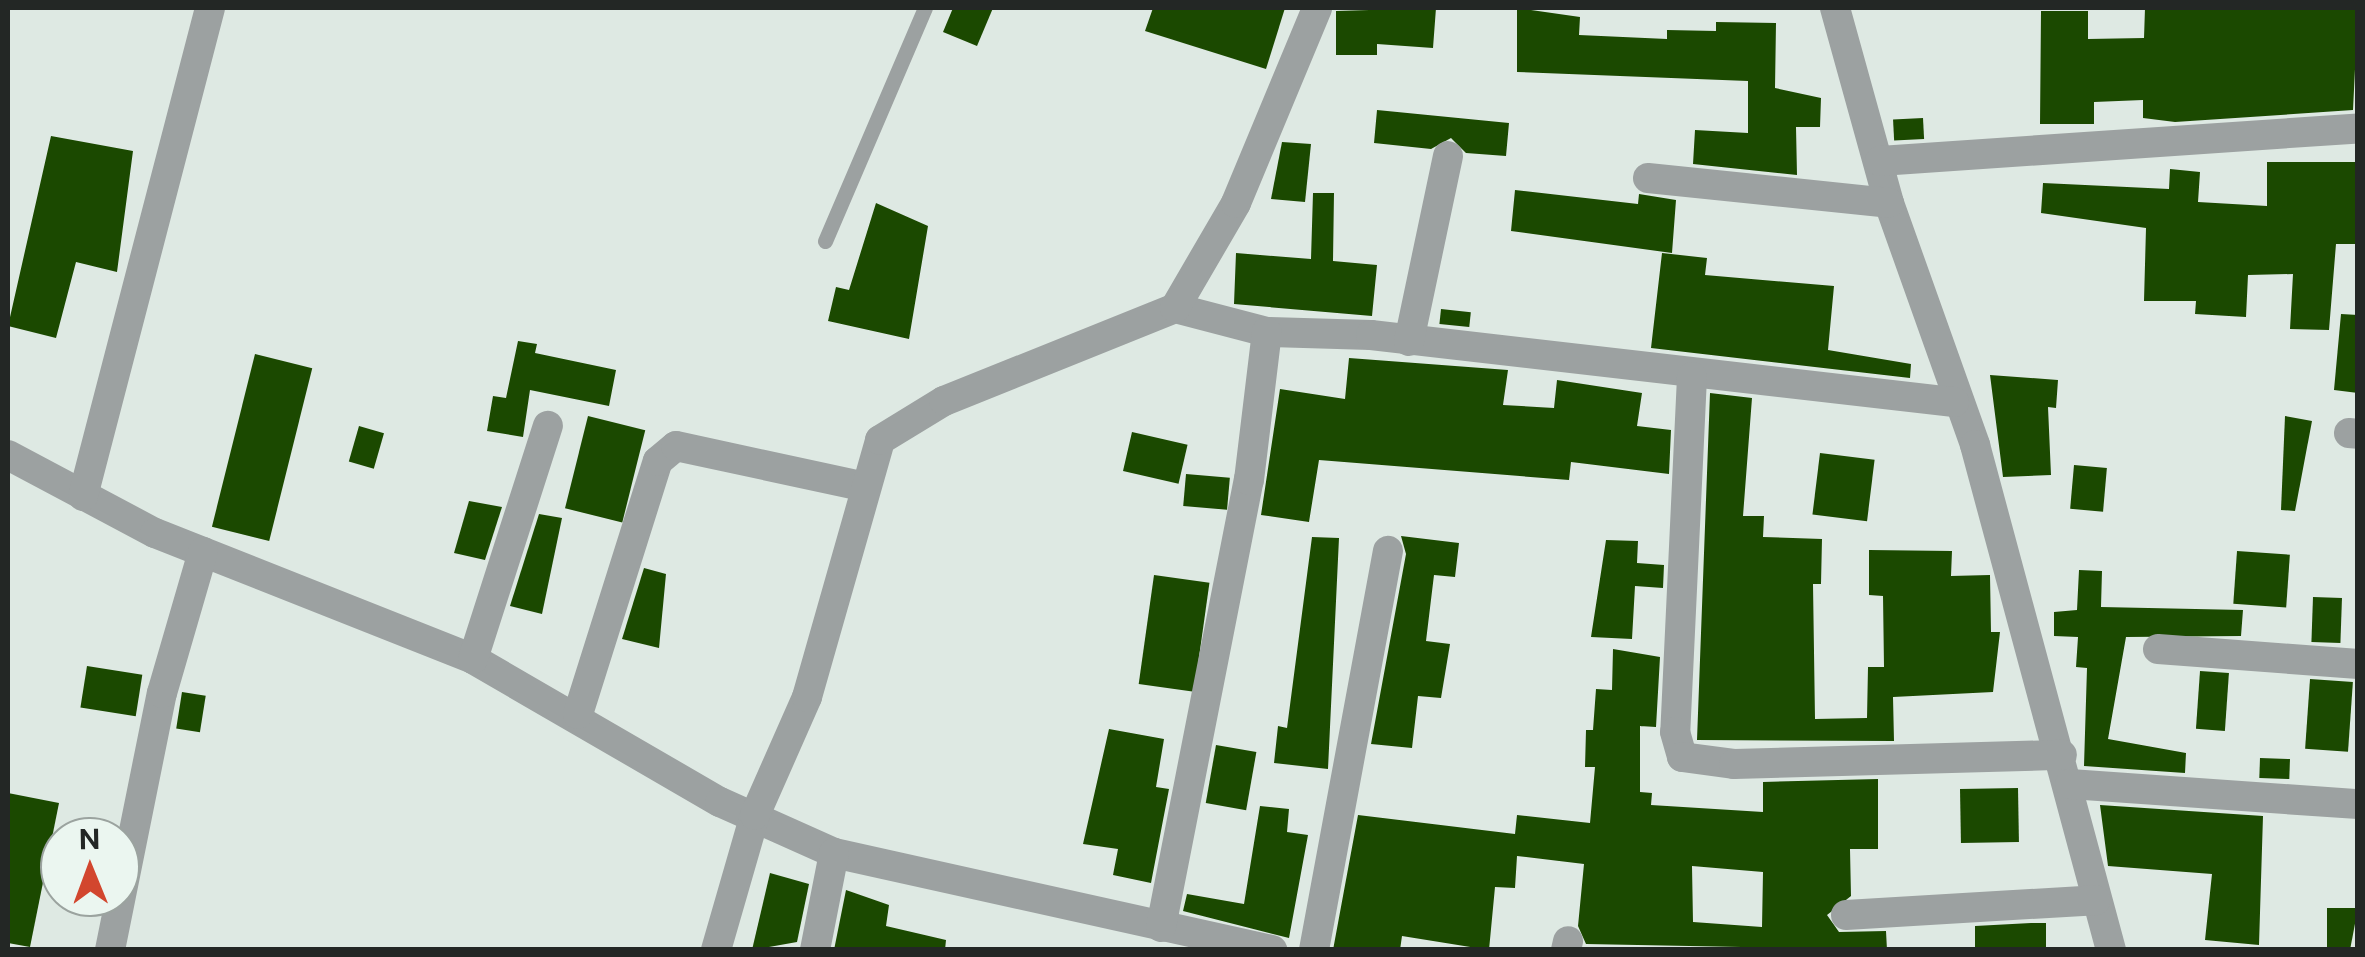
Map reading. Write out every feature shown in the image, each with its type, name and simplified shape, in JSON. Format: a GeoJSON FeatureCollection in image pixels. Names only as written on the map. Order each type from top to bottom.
{"type":"FeatureCollection","features":[{"type":"Feature","properties":{"kind":"street"},"geometry":{"type":"LineString","coordinates":[[83,496],[210,8]]}},
{"type":"Feature","properties":{"kind":"street"},"geometry":{"type":"LineString","coordinates":[[716,950],[756,815],[807,697],[861,486],[880,440],[900,425],[1175,308],[1236,202],[1317,8]]}},
{"type":"Feature","properties":{"kind":"street"},"geometry":{"type":"LineString","coordinates":[[1835,8],[1889,203],[1935,319],[1954,402],[1976,445],[2066,769],[2111,950]]}},
{"type":"Feature","properties":{"kind":"street"},"geometry":{"type":"LineString","coordinates":[[1880,160],[2358,128]]}},
{"type":"Feature","properties":{"kind":"street"},"geometry":{"type":"LineString","coordinates":[[1409,341],[1448,156]]}},
{"type":"Feature","properties":{"kind":"street"},"geometry":{"type":"LineString","coordinates":[[1648,178],[1889,203]]}},
{"type":"Feature","properties":{"kind":"street"},"geometry":{"type":"LineString","coordinates":[[1175,308],[1267,332],[1409,341],[1692,376],[1954,402]]}},
{"type":"Feature","properties":{"kind":"street"},"geometry":{"type":"LineString","coordinates":[[1161,926],[1248,480],[1267,332]]}},
{"type":"Feature","properties":{"kind":"street"},"geometry":{"type":"LineString","coordinates":[[1692,376],[1675,732],[1682,757],[1734,764],[2066,769],[2358,804]]}},
{"type":"Feature","properties":{"kind":"street"},"geometry":{"type":"LineString","coordinates":[[474,659],[548,426]]}},
{"type":"Feature","properties":{"kind":"street"},"geometry":{"type":"LineString","coordinates":[[578,714],[658,461],[676,446],[861,486]]}},
{"type":"Feature","properties":{"kind":"street"},"geometry":{"type":"LineString","coordinates":[[8,456],[203,552],[474,659],[756,815],[834,853],[1272,950]]}},
{"type":"Feature","properties":{"kind":"street"},"geometry":{"type":"LineString","coordinates":[[1314,950],[1388,551]]}},
{"type":"Feature","properties":{"kind":"street"},"geometry":{"type":"LineString","coordinates":[[110,950],[162,693],[203,552]]}},
{"type":"Feature","properties":{"kind":"street"},"geometry":{"type":"LineString","coordinates":[[2158,649],[2358,664]]}},
{"type":"Feature","properties":{"kind":"street"},"geometry":{"type":"LineString","coordinates":[[815,950],[834,853]]}},
{"type":"Feature","properties":{"kind":"street"},"geometry":{"type":"LineString","coordinates":[[1846,915],[2096,900]]}},
{"type":"Feature","properties":{"kind":"lane"},"geometry":{"type":"LineString","coordinates":[[825,241],[925,8]]}},
{"type":"Feature","properties":{"kind":"building"},"geometry":{"type":"Polygon","coordinates":[[[953,8],[993,8],[977,46],[943,32],[953,8]]]}},
{"type":"Feature","properties":{"kind":"building"},"geometry":{"type":"Polygon","coordinates":[[[1153,8],[1285,8],[1266,69],[1145,31],[1153,8]]]}},
{"type":"Feature","properties":{"kind":"building"},"geometry":{"type":"Polygon","coordinates":[[[1436,8],[1433,48],[1377,44],[1377,55],[1336,55],[1336,11],[1436,8]]]}},
{"type":"Feature","properties":{"kind":"building"},"geometry":{"type":"Polygon","coordinates":[[[1517,8],[1580,17],[1579,35],[1667,39],[1667,30],[1716,31],[1716,22],[1776,23],[1775,88],[1821,98],[1820,127],[1796,127],[1797,175],[1693,164],[1695,130],[1748,133],[1748,81],[1517,72],[1517,8]]]}},
{"type":"Feature","properties":{"kind":"building"},"geometry":{"type":"Polygon","coordinates":[[[2145,8],[2358,8],[2353,110],[2175,122],[2143,118],[2143,100],[2094,102],[2094,124],[2040,124],[2041,11],[2088,11],[2088,39],[2144,38],[2145,8]]]}},
{"type":"Feature","properties":{"kind":"building"},"geometry":{"type":"Polygon","coordinates":[[[1377,110],[1509,123],[1506,156],[1466,153],[1451,138],[1431,149],[1374,143],[1377,110]]]}},
{"type":"Feature","properties":{"kind":"building"},"geometry":{"type":"Polygon","coordinates":[[[1923,118],[1924,139],[1894,141],[1893,120],[1923,118]]]}},
{"type":"Feature","properties":{"kind":"building"},"geometry":{"type":"Polygon","coordinates":[[[51,136],[133,151],[117,272],[76,262],[56,338],[8,326],[51,136]]]}},
{"type":"Feature","properties":{"kind":"building"},"geometry":{"type":"Polygon","coordinates":[[[1282,142],[1311,144],[1305,202],[1271,199],[1282,142]]]}},
{"type":"Feature","properties":{"kind":"building"},"geometry":{"type":"Polygon","coordinates":[[[2267,162],[2358,162],[2358,244],[2336,244],[2329,330],[2290,329],[2293,274],[2248,275],[2246,317],[2195,314],[2196,301],[2144,301],[2146,228],[2041,213],[2043,183],[2169,189],[2170,169],[2200,172],[2198,202],[2267,206],[2267,162]]]}},
{"type":"Feature","properties":{"kind":"building"},"geometry":{"type":"Polygon","coordinates":[[[1515,190],[1638,204],[1639,194],[1676,200],[1672,253],[1511,231],[1515,190]]]}},
{"type":"Feature","properties":{"kind":"building"},"geometry":{"type":"Polygon","coordinates":[[[1313,193],[1334,193],[1333,261],[1377,265],[1372,316],[1234,304],[1236,253],[1311,259],[1313,193]]]}},
{"type":"Feature","properties":{"kind":"building"},"geometry":{"type":"Polygon","coordinates":[[[876,203],[928,226],[909,339],[828,321],[836,287],[849,290],[876,203]]]}},
{"type":"Feature","properties":{"kind":"building"},"geometry":{"type":"Polygon","coordinates":[[[1662,253],[1707,258],[1705,275],[1834,286],[1828,350],[1911,364],[1910,378],[1651,348],[1662,253]]]}},
{"type":"Feature","properties":{"kind":"building"},"geometry":{"type":"Polygon","coordinates":[[[1441,309],[1471,312],[1469,327],[1439,324],[1441,309]]]}},
{"type":"Feature","properties":{"kind":"building"},"geometry":{"type":"Polygon","coordinates":[[[2341,314],[2358,315],[2358,393],[2334,390],[2341,314]]]}},
{"type":"Feature","properties":{"kind":"building"},"geometry":{"type":"Polygon","coordinates":[[[518,341],[537,344],[535,353],[616,370],[609,406],[530,390],[523,437],[487,431],[493,396],[506,398],[518,341]]]}},
{"type":"Feature","properties":{"kind":"building"},"geometry":{"type":"Polygon","coordinates":[[[255,354],[312,368],[269,541],[212,527],[255,354]]]}},
{"type":"Feature","properties":{"kind":"building"},"geometry":{"type":"Polygon","coordinates":[[[1349,358],[1508,370],[1503,405],[1554,408],[1557,380],[1642,393],[1637,426],[1671,430],[1669,474],[1571,462],[1569,480],[1319,460],[1309,522],[1261,515],[1280,389],[1345,399],[1349,358]]]}},
{"type":"Feature","properties":{"kind":"building"},"geometry":{"type":"Polygon","coordinates":[[[1990,375],[2058,380],[2056,408],[2048,407],[2051,475],[2003,477],[1990,375]]]}},
{"type":"Feature","properties":{"kind":"building"},"geometry":{"type":"Polygon","coordinates":[[[1710,393],[1752,398],[1743,516],[1764,516],[1763,537],[1822,539],[1821,584],[1813,584],[1815,719],[1867,718],[1868,667],[1884,667],[1883,596],[1869,595],[1869,550],[1952,551],[1951,576],[1990,575],[1991,632],[2000,632],[1993,692],[1893,697],[1894,741],[1697,740],[1710,393]]]}},
{"type":"Feature","properties":{"kind":"building"},"geometry":{"type":"Polygon","coordinates":[[[588,416],[645,430],[622,522],[565,508],[588,416]]]}},
{"type":"Feature","properties":{"kind":"building"},"geometry":{"type":"Polygon","coordinates":[[[2285,416],[2312,421],[2295,511],[2281,510],[2285,416]]]}},
{"type":"Feature","properties":{"kind":"building"},"geometry":{"type":"Polygon","coordinates":[[[359,426],[384,433],[374,469],[349,462],[359,426]]]}},
{"type":"Feature","properties":{"kind":"building"},"geometry":{"type":"Polygon","coordinates":[[[1132,432],[1188,445],[1179,484],[1123,471],[1132,432]]]}},
{"type":"Feature","properties":{"kind":"building"},"geometry":{"type":"Polygon","coordinates":[[[1820,453],[1875,460],[1867,521],[1812,515],[1820,453]]]}},
{"type":"Feature","properties":{"kind":"building"},"geometry":{"type":"Polygon","coordinates":[[[2074,465],[2107,468],[2103,512],[2070,509],[2074,465]]]}},
{"type":"Feature","properties":{"kind":"building"},"geometry":{"type":"Polygon","coordinates":[[[1186,474],[1230,478],[1227,510],[1183,506],[1186,474]]]}},
{"type":"Feature","properties":{"kind":"building"},"geometry":{"type":"Polygon","coordinates":[[[469,501],[502,507],[485,560],[454,553],[469,501]]]}},
{"type":"Feature","properties":{"kind":"building"},"geometry":{"type":"Polygon","coordinates":[[[539,514],[562,518],[542,614],[510,606],[539,514]]]}},
{"type":"Feature","properties":{"kind":"building"},"geometry":{"type":"Polygon","coordinates":[[[1401,536],[1459,543],[1455,577],[1434,575],[1426,641],[1450,644],[1441,698],[1418,696],[1412,748],[1371,744],[1406,554],[1401,536]]]}},
{"type":"Feature","properties":{"kind":"building"},"geometry":{"type":"Polygon","coordinates":[[[1312,537],[1339,538],[1328,769],[1274,763],[1278,726],[1287,728],[1312,537]]]}},
{"type":"Feature","properties":{"kind":"building"},"geometry":{"type":"Polygon","coordinates":[[[1606,540],[1638,541],[1637,563],[1664,565],[1663,588],[1635,586],[1632,639],[1591,637],[1606,540]]]}},
{"type":"Feature","properties":{"kind":"building"},"geometry":{"type":"Polygon","coordinates":[[[2237,551],[2290,555],[2286,608],[2233,604],[2237,551]]]}},
{"type":"Feature","properties":{"kind":"building"},"geometry":{"type":"Polygon","coordinates":[[[644,568],[666,574],[659,648],[622,639],[644,568]]]}},
{"type":"Feature","properties":{"kind":"building"},"geometry":{"type":"Polygon","coordinates":[[[2079,570],[2102,571],[2101,607],[2243,610],[2241,636],[2126,637],[2108,739],[2186,753],[2185,773],[2084,766],[2087,668],[2076,667],[2078,637],[2054,636],[2054,612],[2077,610],[2079,570]]]}},
{"type":"Feature","properties":{"kind":"building"},"geometry":{"type":"Polygon","coordinates":[[[1154,575],[1209,583],[1194,692],[1139,684],[1154,575]]]}},
{"type":"Feature","properties":{"kind":"building"},"geometry":{"type":"Polygon","coordinates":[[[2313,597],[2342,598],[2340,643],[2311,642],[2313,597]]]}},
{"type":"Feature","properties":{"kind":"building"},"geometry":{"type":"Polygon","coordinates":[[[1613,649],[1660,657],[1656,727],[1640,726],[1640,792],[1652,793],[1651,805],[1763,812],[1763,782],[1878,779],[1878,849],[1850,849],[1851,896],[1827,915],[1839,932],[1886,931],[1887,950],[1586,944],[1578,926],[1584,864],[1517,856],[1515,888],[1495,887],[1489,950],[1402,936],[1400,950],[1333,950],[1358,815],[1515,834],[1517,815],[1590,823],[1595,767],[1585,767],[1586,730],[1593,730],[1596,689],[1612,690],[1613,649]],[[1692,866],[1693,922],[1762,927],[1763,872],[1692,866]]]}},
{"type":"Feature","properties":{"kind":"building"},"geometry":{"type":"Polygon","coordinates":[[[87,666],[142,675],[136,716],[80,707],[87,666]]]}},
{"type":"Feature","properties":{"kind":"building"},"geometry":{"type":"Polygon","coordinates":[[[2200,671],[2229,673],[2225,731],[2196,729],[2200,671]]]}},
{"type":"Feature","properties":{"kind":"building"},"geometry":{"type":"Polygon","coordinates":[[[2310,679],[2353,682],[2348,752],[2305,749],[2310,679]]]}},
{"type":"Feature","properties":{"kind":"building"},"geometry":{"type":"Polygon","coordinates":[[[182,692],[206,696],[200,732],[176,729],[182,692]]]}},
{"type":"Feature","properties":{"kind":"building"},"geometry":{"type":"Polygon","coordinates":[[[1109,729],[1164,739],[1156,787],[1169,789],[1151,883],[1113,875],[1118,849],[1083,844],[1109,729]]]}},
{"type":"Feature","properties":{"kind":"building"},"geometry":{"type":"Polygon","coordinates":[[[1216,745],[1256,752],[1246,810],[1206,803],[1216,745]]]}},
{"type":"Feature","properties":{"kind":"building"},"geometry":{"type":"Polygon","coordinates":[[[2260,758],[2290,759],[2289,779],[2259,778],[2260,758]]]}},
{"type":"Feature","properties":{"kind":"building"},"geometry":{"type":"Polygon","coordinates":[[[2018,788],[2019,842],[1961,843],[1960,789],[2018,788]]]}},
{"type":"Feature","properties":{"kind":"building"},"geometry":{"type":"Polygon","coordinates":[[[8,793],[59,803],[56,817],[40,817],[40,897],[30,947],[8,943],[8,793]]]}},
{"type":"Feature","properties":{"kind":"building"},"geometry":{"type":"Polygon","coordinates":[[[2100,805],[2263,816],[2259,945],[2205,940],[2212,874],[2108,866],[2100,805]]]}},
{"type":"Feature","properties":{"kind":"building"},"geometry":{"type":"Polygon","coordinates":[[[1260,806],[1289,809],[1287,832],[1308,835],[1289,938],[1183,911],[1187,894],[1244,904],[1260,806]]]}},
{"type":"Feature","properties":{"kind":"building"},"geometry":{"type":"Polygon","coordinates":[[[770,873],[809,884],[797,942],[752,950],[770,873]]]}},
{"type":"Feature","properties":{"kind":"building"},"geometry":{"type":"Polygon","coordinates":[[[846,890],[889,905],[886,926],[946,940],[945,950],[834,950],[846,890]]]}},
{"type":"Feature","properties":{"kind":"building"},"geometry":{"type":"Polygon","coordinates":[[[2327,908],[2358,908],[2350,950],[2327,950],[2327,908]]]}},
{"type":"Feature","properties":{"kind":"building"},"geometry":{"type":"Polygon","coordinates":[[[2046,923],[2046,950],[1975,950],[1975,926],[2046,923]]]}}]}
